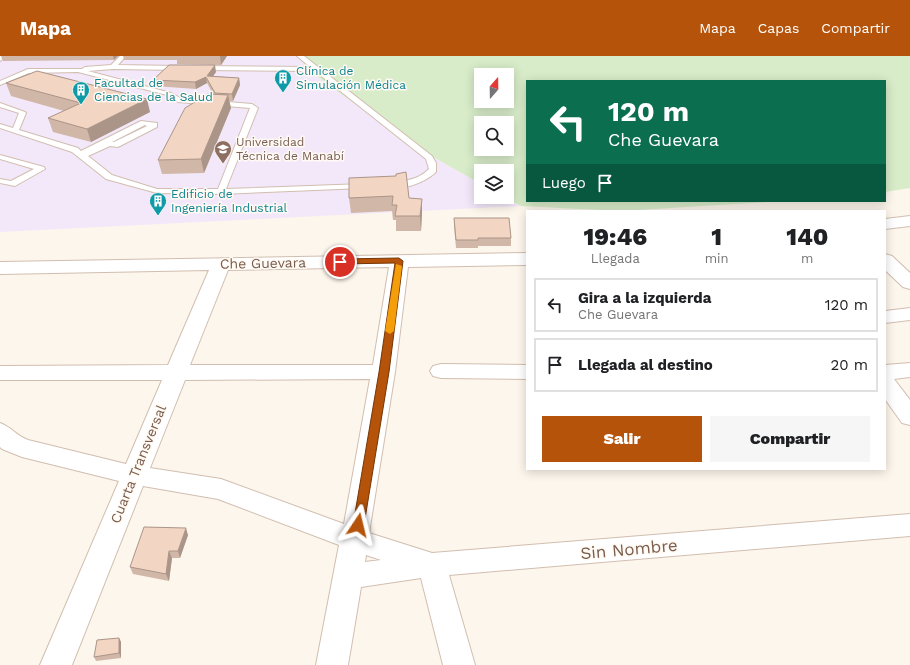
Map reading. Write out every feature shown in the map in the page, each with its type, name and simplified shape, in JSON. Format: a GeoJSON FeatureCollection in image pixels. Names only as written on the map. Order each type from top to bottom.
{"type":"FeatureCollection","features":[{"type":"Feature","properties":{"kind":"street"},"geometry":{"type":"LineString","coordinates":[[886,224],[910,221]]}},
{"type":"Feature","properties":{"kind":"street","name":"Che Guevara"},"geometry":{"type":"LineString","coordinates":[[0,268],[526,259]]}},
{"type":"Feature","properties":{"kind":"street"},"geometry":{"type":"LineString","coordinates":[[332,665],[356,540],[384,372],[399,261]]}},
{"type":"Feature","properties":{"kind":"street","name":"Cuarta Transversal"},"geometry":{"type":"LineString","coordinates":[[56,665],[221,264]]}},
{"type":"Feature","properties":{"kind":"street"},"geometry":{"type":"LineString","coordinates":[[893,266],[910,283]]}},
{"type":"Feature","properties":{"kind":"street"},"geometry":{"type":"LineString","coordinates":[[886,317],[910,314]]}},
{"type":"Feature","properties":{"kind":"street"},"geometry":{"type":"LineString","coordinates":[[886,372],[910,370]]}},
{"type":"Feature","properties":{"kind":"street"},"geometry":{"type":"LineString","coordinates":[[441,371],[526,372]]}},
{"type":"Feature","properties":{"kind":"street"},"geometry":{"type":"LineString","coordinates":[[0,373],[384,372]]}},
{"type":"Feature","properties":{"kind":"street"},"geometry":{"type":"LineString","coordinates":[[886,383],[910,417]]}},
{"type":"Feature","properties":{"kind":"street"},"geometry":{"type":"LineString","coordinates":[[0,432],[11,443],[22,448],[133,475],[222,489],[356,540],[432,565],[459,665]]}},
{"type":"Feature","properties":{"kind":"street","name":"Sin Nombre"},"geometry":{"type":"LineString","coordinates":[[348,576],[432,565],[910,525]]}},
{"type":"Feature","properties":{"kind":"lane"},"geometry":{"type":"LineString","coordinates":[[0,59],[3,56]]}},
{"type":"Feature","properties":{"kind":"lane"},"geometry":{"type":"LineString","coordinates":[[113,67],[123,56]]}},
{"type":"Feature","properties":{"kind":"lane"},"geometry":{"type":"LineString","coordinates":[[0,126],[71,149],[82,155],[109,177],[138,187],[180,192],[221,192],[379,186],[416,182],[426,177],[433,170],[432,163],[429,158],[300,56]]}},
{"type":"Feature","properties":{"kind":"lane"},"geometry":{"type":"LineString","coordinates":[[0,83],[28,71],[78,70],[113,67],[184,68]]}},
{"type":"Feature","properties":{"kind":"lane"},"geometry":{"type":"LineString","coordinates":[[192,68],[317,69]]}},
{"type":"Feature","properties":{"kind":"lane"},"geometry":{"type":"LineString","coordinates":[[78,70],[169,94],[178,100],[248,105],[255,108],[221,192]]}},
{"type":"Feature","properties":{"kind":"lane"},"geometry":{"type":"LineString","coordinates":[[0,105],[21,111],[23,113],[15,131]]}},
{"type":"Feature","properties":{"kind":"lane"},"geometry":{"type":"LineString","coordinates":[[144,123],[154,125],[115,145],[109,143],[82,155],[144,123]]}},
{"type":"Feature","properties":{"kind":"lane"},"geometry":{"type":"LineString","coordinates":[[0,157],[42,169],[12,184],[0,181]]}},
{"type":"Feature","properties":{"kind":"shaded area","name":"Universidad Técnica de Manabí"},"geometry":{"type":"Polygon","coordinates":[[[0,56],[297,56],[311,72],[410,144],[474,180],[474,204],[514,204],[514,202],[521,206],[0,232],[0,56]]]}},
{"type":"Feature","properties":{"kind":"green space"},"geometry":{"type":"Polygon","coordinates":[[[297,56],[910,56],[910,188],[886,192],[886,80],[526,80],[526,202],[766,202],[638,210],[602,210],[521,206],[514,202],[514,164],[474,164],[474,180],[410,144],[311,72],[297,56]]]}},
{"type":"Feature","properties":{"kind":"building"},"geometry":{"type":"Polygon","coordinates":[[[169,65],[215,65],[207,76],[239,78],[232,94],[215,93],[206,77],[195,82],[153,80],[169,65]]]}},
{"type":"Feature","properties":{"kind":"building"},"geometry":{"type":"Polygon","coordinates":[[[37,71],[147,99],[87,129],[48,118],[81,103],[6,83],[37,71]]]}},
{"type":"Feature","properties":{"kind":"building"},"geometry":{"type":"Polygon","coordinates":[[[208,94],[228,95],[201,159],[158,160],[185,108],[208,94]]]}},
{"type":"Feature","properties":{"kind":"building"},"geometry":{"type":"Polygon","coordinates":[[[406,172],[409,198],[422,199],[420,216],[395,216],[397,205],[392,205],[393,196],[349,198],[349,178],[396,176],[396,174],[406,172]]]}},
{"type":"Feature","properties":{"kind":"building"},"geometry":{"type":"Polygon","coordinates":[[[454,218],[509,218],[511,238],[456,240],[454,218]]]}},
{"type":"Feature","properties":{"kind":"building"},"geometry":{"type":"Polygon","coordinates":[[[144,527],[186,528],[178,551],[169,551],[166,574],[130,567],[144,527]]]}},
{"type":"Feature","properties":{"kind":"building"},"geometry":{"type":"Polygon","coordinates":[[[119,638],[119,653],[94,657],[97,640],[119,638]]]}},
{"type":"Feature","properties":{"kind":"slow traffic"},"geometry":{"type":"LineString","coordinates":[[390,331],[398,266]]}},
{"type":"Feature","properties":{"kind":"place","name":"Clínica de Simulación Médica"},"geometry":{"type":"Point","coordinates":[283,93]}},
{"type":"Feature","properties":{"kind":"place","name":"Facultad de Ciencias de la Salud"},"geometry":{"type":"Point","coordinates":[81,105]}},
{"type":"Feature","properties":{"kind":"place","name":"Universidad Técnica de Manabí"},"geometry":{"type":"Point","coordinates":[223,164]}},
{"type":"Feature","properties":{"kind":"place","name":"Edificio de Ingeniería Industrial"},"geometry":{"type":"Point","coordinates":[158,216]}},
{"type":"Feature","properties":{"kind":"route"},"geometry":{"type":"LineString","coordinates":[[340,262],[399,261],[384,372],[358,525]]}}]}
